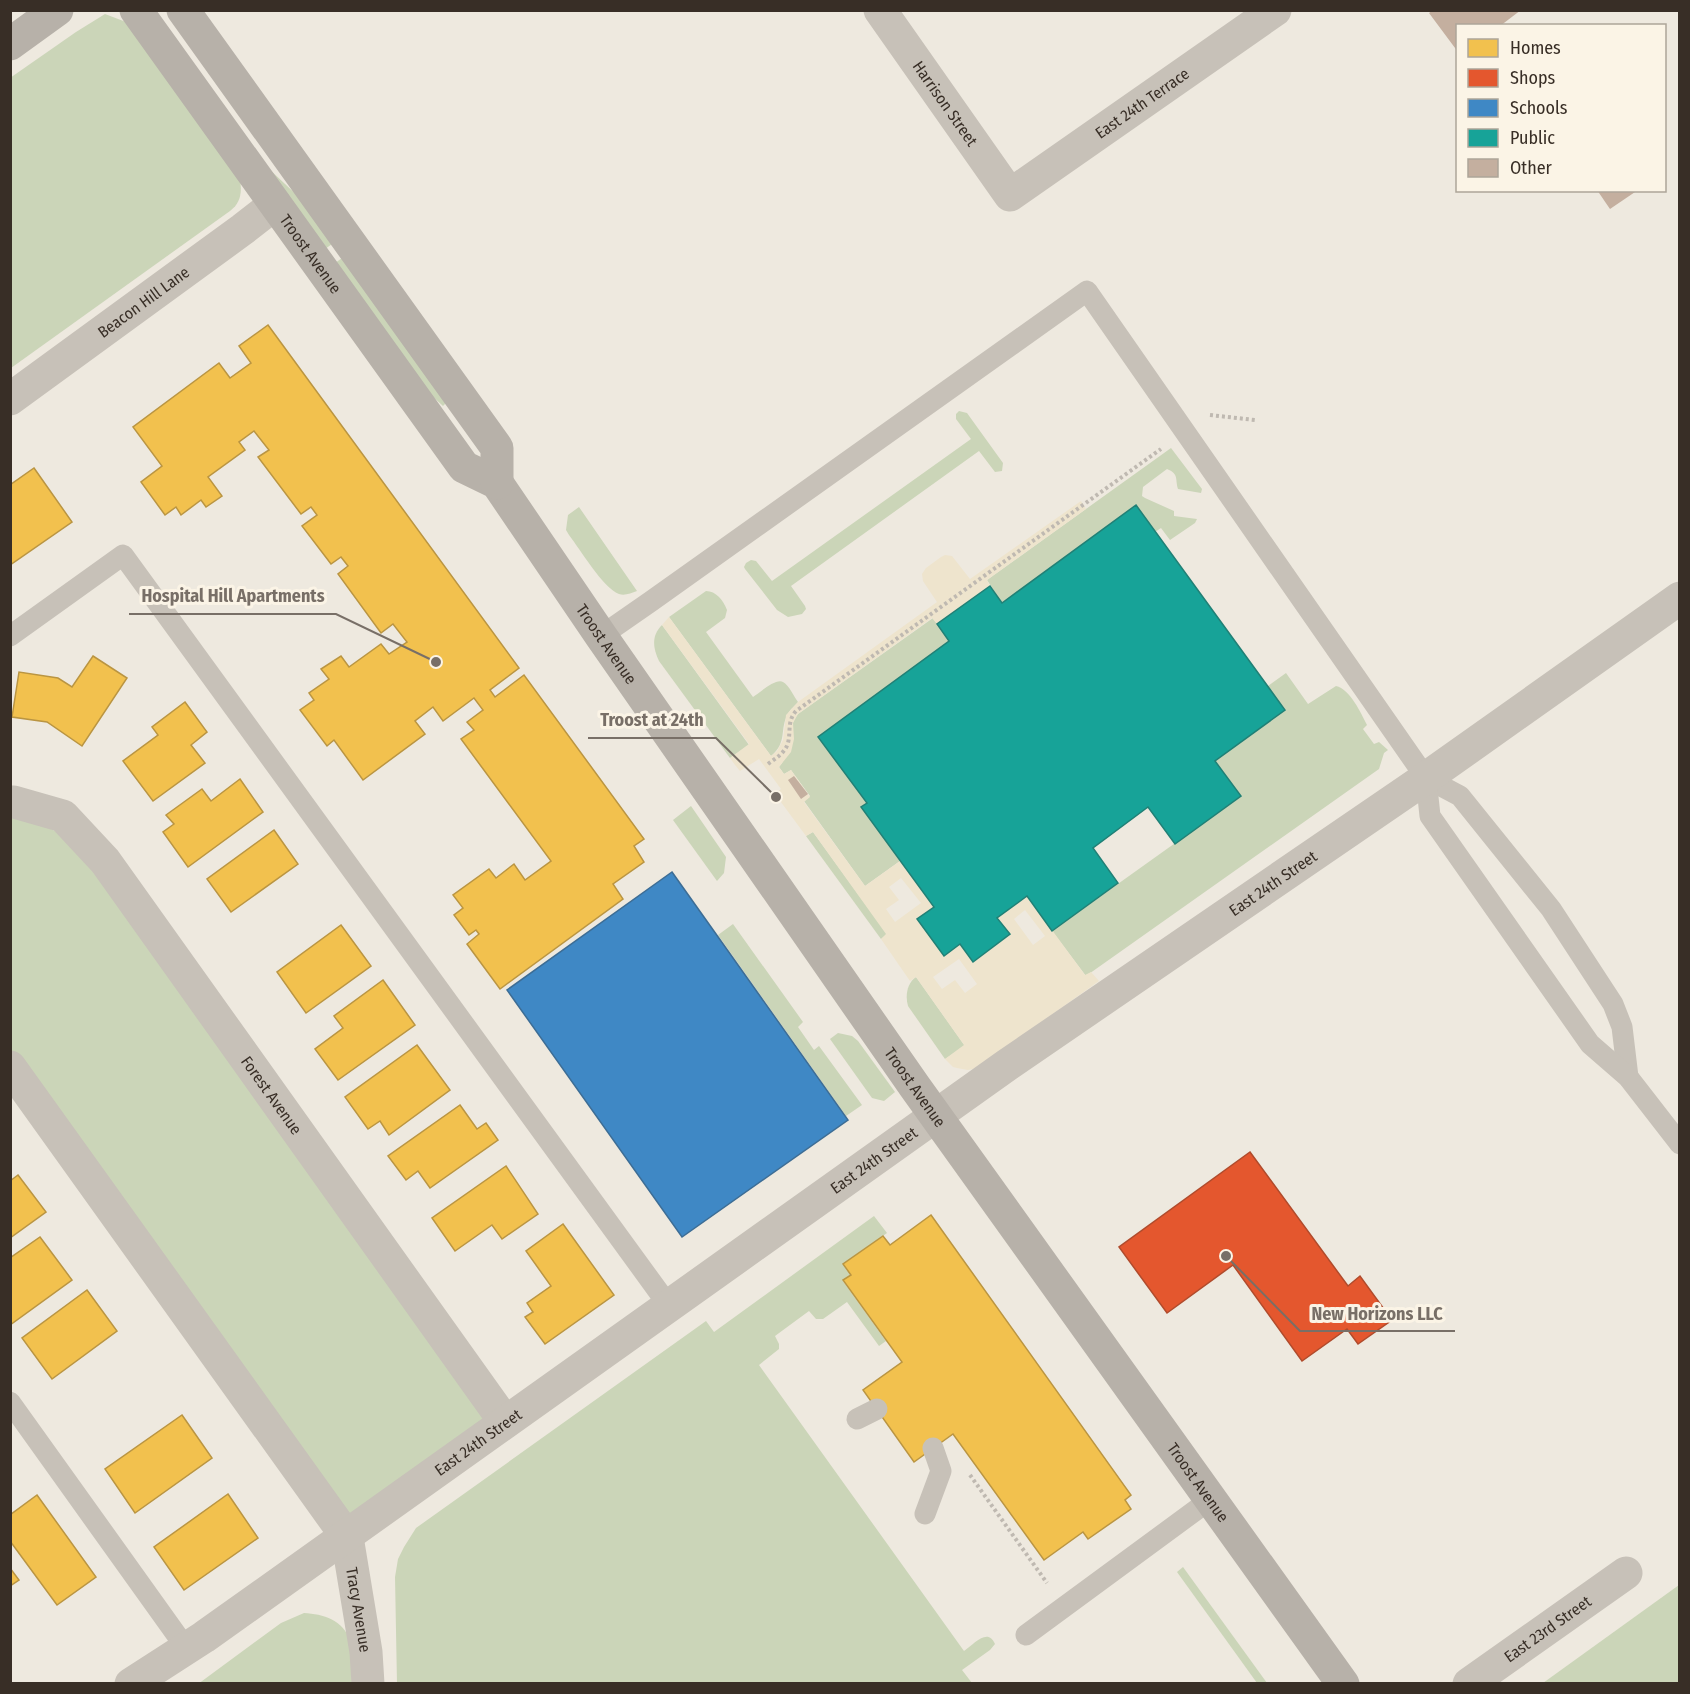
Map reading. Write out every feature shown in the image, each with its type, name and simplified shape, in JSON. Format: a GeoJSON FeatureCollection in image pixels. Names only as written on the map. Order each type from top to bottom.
{"type":"FeatureCollection","features":[{"type":"Feature","properties":{"kind":"main road"},"geometry":{"type":"LineString","coordinates":[[10,44],[57,10]]}},
{"type":"Feature","properties":{"kind":"main road","name":"Troost Avenue"},"geometry":{"type":"LineString","coordinates":[[136,10],[464,467],[497,483],[935,1115],[1343,1683]]}},
{"type":"Feature","properties":{"kind":"main road"},"geometry":{"type":"LineString","coordinates":[[183,10],[497,448],[497,483]]}},
{"type":"Feature","properties":{"kind":"street","name":"Harrison Street"},"geometry":{"type":"LineString","coordinates":[[880,10],[1010,195]]}},
{"type":"Feature","properties":{"kind":"street","name":"East 24th Terrace"},"geometry":{"type":"LineString","coordinates":[[1010,195],[1275,10]]}},
{"type":"Feature","properties":{"kind":"street","name":"Beacon Hill Lane"},"geometry":{"type":"LineString","coordinates":[[10,399],[275,204]]}},
{"type":"Feature","properties":{"kind":"street","name":"East 24th Street"},"geometry":{"type":"LineString","coordinates":[[130,1683],[204,1637],[347,1537],[935,1115],[1426,778],[1680,598]]}},
{"type":"Feature","properties":{"kind":"street","name":"Forest Avenue"},"geometry":{"type":"LineString","coordinates":[[10,802],[63,816],[105,861],[505,1422]]}},
{"type":"Feature","properties":{"kind":"street"},"geometry":{"type":"LineString","coordinates":[[10,1067],[347,1537]]}},
{"type":"Feature","properties":{"kind":"street","name":"Tracy Avenue"},"geometry":{"type":"LineString","coordinates":[[347,1537],[366,1652],[368,1683]]}},
{"type":"Feature","properties":{"kind":"street","name":"East 23rd Street"},"geometry":{"type":"LineString","coordinates":[[1468,1683],[1626,1573]]}},
{"type":"Feature","properties":{"kind":"lane"},"geometry":{"type":"LineString","coordinates":[[601,636],[1087,291],[1426,778],[1460,796],[1551,909],[1613,1004],[1622,1027],[1628,1077]]}},
{"type":"Feature","properties":{"kind":"lane"},"geometry":{"type":"LineString","coordinates":[[10,636],[123,555],[669,1305]]}},
{"type":"Feature","properties":{"kind":"lane"},"geometry":{"type":"LineString","coordinates":[[1426,778],[1430,816],[1590,1044],[1628,1077],[1680,1144]]}},
{"type":"Feature","properties":{"kind":"lane"},"geometry":{"type":"LineString","coordinates":[[10,1402],[186,1648]]}},
{"type":"Feature","properties":{"kind":"lane"},"geometry":{"type":"LineString","coordinates":[[857,1419],[876,1409]]}},
{"type":"Feature","properties":{"kind":"lane"},"geometry":{"type":"LineString","coordinates":[[925,1514],[941,1471],[933,1448]]}},
{"type":"Feature","properties":{"kind":"lane"},"geometry":{"type":"LineString","coordinates":[[1026,1635],[1211,1499]]}},
{"type":"Feature","properties":{"kind":"path"},"geometry":{"type":"LineString","coordinates":[[1209,414],[1255,420]]}},
{"type":"Feature","properties":{"kind":"path"},"geometry":{"type":"LineString","coordinates":[[768,764],[784,751],[788,743],[790,721],[796,711],[1150,457]]}},
{"type":"Feature","properties":{"kind":"path"},"geometry":{"type":"LineString","coordinates":[[967,1471],[1049,1586]]}},
{"type":"Feature","properties":{"kind":"green space"},"geometry":{"type":"Polygon","coordinates":[[[105,14],[126,22],[240,179],[240,197],[230,211],[11,368],[10,78],[105,14]]]}},
{"type":"Feature","properties":{"kind":"green space"},"geometry":{"type":"Polygon","coordinates":[[[268,168],[301,199],[332,244],[321,252],[268,168]]]}},
{"type":"Feature","properties":{"kind":"green space"},"geometry":{"type":"Polygon","coordinates":[[[342,258],[448,401],[443,406],[406,372],[331,266],[342,258]]]}},
{"type":"Feature","properties":{"kind":"green space"},"geometry":{"type":"Polygon","coordinates":[[[959,411],[967,413],[1003,463],[1002,471],[995,472],[979,451],[791,586],[805,606],[806,609],[802,614],[788,617],[777,610],[745,569],[746,563],[751,560],[756,561],[772,581],[971,439],[956,419],[959,411]]]}},
{"type":"Feature","properties":{"kind":"green space"},"geometry":{"type":"Polygon","coordinates":[[[1171,448],[1202,489],[1201,493],[1178,489],[1175,475],[1167,469],[1143,487],[1142,496],[1174,511],[1174,516],[1197,519],[1195,523],[1170,540],[1161,528],[1155,532],[1135,506],[1002,603],[987,580],[1171,448]]]}},
{"type":"Feature","properties":{"kind":"green space"},"geometry":{"type":"Polygon","coordinates":[[[579,507],[637,591],[624,595],[613,590],[599,576],[569,535],[566,530],[568,515],[579,507]]]}},
{"type":"Feature","properties":{"kind":"green space"},"geometry":{"type":"Polygon","coordinates":[[[706,591],[719,597],[727,610],[725,618],[706,632],[753,697],[780,681],[787,686],[798,702],[785,720],[780,746],[771,756],[669,617],[706,591]]]}},
{"type":"Feature","properties":{"kind":"green space"},"geometry":{"type":"Polygon","coordinates":[[[933,618],[949,641],[818,737],[867,803],[861,807],[900,861],[865,886],[804,801],[810,796],[791,770],[784,774],[779,767],[786,755],[792,726],[798,714],[933,618]]]}},
{"type":"Feature","properties":{"kind":"green space"},"geometry":{"type":"Polygon","coordinates":[[[662,625],[749,745],[730,758],[659,661],[654,642],[656,633],[662,625]]]}},
{"type":"Feature","properties":{"kind":"green space"},"geometry":{"type":"Polygon","coordinates":[[[1286,673],[1308,704],[1336,686],[1346,692],[1367,725],[1363,729],[1374,744],[1379,742],[1388,750],[1384,753],[1379,769],[1086,976],[1052,931],[1241,796],[1215,761],[1268,686],[1286,673]]]}},
{"type":"Feature","properties":{"kind":"green space"},"geometry":{"type":"Polygon","coordinates":[[[691,806],[726,857],[724,873],[717,881],[673,820],[691,806]]]}},
{"type":"Feature","properties":{"kind":"green space"},"geometry":{"type":"Polygon","coordinates":[[[10,813],[30,816],[78,845],[486,1418],[348,1520],[11,1052],[10,813]]]}},
{"type":"Feature","properties":{"kind":"green space"},"geometry":{"type":"Polygon","coordinates":[[[813,832],[887,934],[881,939],[806,836],[813,832]]]}},
{"type":"Feature","properties":{"kind":"green space"},"geometry":{"type":"Polygon","coordinates":[[[733,924],[803,1022],[798,1027],[814,1050],[819,1046],[862,1105],[846,1116],[718,935],[733,924]]]}},
{"type":"Feature","properties":{"kind":"green space"},"geometry":{"type":"Polygon","coordinates":[[[916,977],[965,1046],[945,1059],[908,1006],[908,990],[916,977]]]}},
{"type":"Feature","properties":{"kind":"green space"},"geometry":{"type":"Polygon","coordinates":[[[838,1033],[852,1036],[858,1041],[895,1092],[884,1101],[872,1098],[830,1039],[838,1033]]]}},
{"type":"Feature","properties":{"kind":"green space"},"geometry":{"type":"Polygon","coordinates":[[[874,1216],[887,1233],[844,1264],[851,1275],[843,1281],[886,1341],[879,1346],[847,1302],[823,1319],[816,1319],[809,1311],[775,1336],[779,1349],[759,1365],[964,1651],[985,1637],[992,1639],[995,1644],[990,1650],[962,1670],[972,1683],[397,1684],[395,1577],[398,1559],[416,1528],[706,1321],[714,1332],[874,1216]]]}},
{"type":"Feature","properties":{"kind":"green space"},"geometry":{"type":"Polygon","coordinates":[[[1183,1567],[1267,1683],[1257,1683],[1177,1572],[1183,1567]]]}},
{"type":"Feature","properties":{"kind":"green space"},"geometry":{"type":"Polygon","coordinates":[[[1679,1585],[1679,1683],[1543,1683],[1679,1585]]]}},
{"type":"Feature","properties":{"kind":"green space"},"geometry":{"type":"Polygon","coordinates":[[[304,1613],[332,1619],[343,1628],[350,1641],[352,1683],[198,1684],[281,1623],[304,1613]]]}},
{"type":"Feature","properties":{"kind":"shaded area"},"geometry":{"type":"Polygon","coordinates":[[[1081,501],[1086,509],[987,580],[990,586],[937,624],[932,618],[798,714],[793,723],[794,739],[791,752],[779,767],[784,774],[791,770],[810,797],[804,802],[865,886],[900,861],[934,907],[918,919],[944,956],[960,944],[973,962],[1010,935],[997,918],[1027,896],[1085,975],[1091,972],[1099,981],[977,1068],[968,1070],[953,1067],[945,1059],[964,1045],[916,977],[910,981],[881,939],[886,934],[813,832],[806,836],[775,794],[781,789],[759,759],[740,771],[730,758],[749,744],[662,625],[669,617],[771,756],[783,740],[786,715],[798,702],[937,602],[923,581],[922,574],[926,568],[945,555],[952,556],[970,579],[1081,501]],[[901,878],[889,887],[899,900],[886,909],[895,922],[921,903],[901,878]],[[1025,910],[1014,919],[1033,945],[1045,936],[1025,910]],[[959,959],[933,977],[942,989],[955,980],[965,993],[977,984],[959,959]]]}},
{"type":"Feature","properties":{"kind":"building: Homes"},"geometry":{"type":"Polygon","coordinates":[[[268,325],[519,668],[490,690],[495,697],[524,675],[644,839],[634,846],[644,862],[613,884],[623,899],[500,989],[467,944],[479,934],[476,930],[469,935],[454,915],[463,908],[453,895],[489,869],[496,878],[514,864],[525,880],[551,861],[461,739],[474,730],[467,722],[483,710],[474,698],[443,721],[433,707],[415,721],[425,734],[363,780],[334,740],[327,746],[300,710],[314,700],[309,693],[329,679],[321,669],[341,656],[349,667],[381,644],[389,654],[407,642],[393,624],[381,633],[338,574],[348,566],[341,557],[331,564],[302,526],[317,515],[311,507],[301,514],[258,457],[269,450],[254,431],[239,442],[245,450],[208,477],[222,496],[206,507],[201,500],[181,515],[176,507],[165,515],[141,482],[162,466],[133,427],[219,363],[230,378],[251,363],[239,346],[268,325]]]}},
{"type":"Feature","properties":{"kind":"building: Homes"},"geometry":{"type":"Polygon","coordinates":[[[34,468],[72,522],[10,565],[10,485],[34,468]]]}},
{"type":"Feature","properties":{"kind":"building: Homes"},"geometry":{"type":"Polygon","coordinates":[[[93,656],[127,678],[82,746],[47,722],[12,717],[19,672],[58,678],[72,687],[93,656]]]}},
{"type":"Feature","properties":{"kind":"building: Homes"},"geometry":{"type":"Polygon","coordinates":[[[185,702],[207,732],[191,745],[205,763],[153,801],[123,761],[158,735],[152,727],[185,702]]]}},
{"type":"Feature","properties":{"kind":"building: Homes"},"geometry":{"type":"Polygon","coordinates":[[[240,779],[263,812],[188,867],[163,832],[174,824],[166,815],[202,789],[211,801],[240,779]]]}},
{"type":"Feature","properties":{"kind":"building: Homes"},"geometry":{"type":"Polygon","coordinates":[[[274,830],[298,864],[231,912],[207,879],[274,830]]]}},
{"type":"Feature","properties":{"kind":"building: Homes"},"geometry":{"type":"Polygon","coordinates":[[[341,925],[371,966],[306,1013],[277,972],[341,925]]]}},
{"type":"Feature","properties":{"kind":"building: Homes"},"geometry":{"type":"Polygon","coordinates":[[[383,980],[415,1025],[338,1080],[315,1049],[343,1028],[334,1016],[383,980]]]}},
{"type":"Feature","properties":{"kind":"building: Homes"},"geometry":{"type":"Polygon","coordinates":[[[417,1045],[450,1090],[389,1135],[380,1121],[368,1129],[345,1097],[417,1045]]]}},
{"type":"Feature","properties":{"kind":"building: Homes"},"geometry":{"type":"Polygon","coordinates":[[[460,1105],[477,1129],[486,1123],[498,1140],[430,1188],[418,1171],[406,1180],[388,1156],[460,1105]]]}},
{"type":"Feature","properties":{"kind":"building: Homes"},"geometry":{"type":"Polygon","coordinates":[[[506,1166],[538,1214],[502,1239],[492,1225],[455,1251],[432,1218],[506,1166]]]}},
{"type":"Feature","properties":{"kind":"building: Homes"},"geometry":{"type":"Polygon","coordinates":[[[18,1175],[46,1212],[10,1238],[10,1181],[18,1175]]]}},
{"type":"Feature","properties":{"kind":"building: Homes"},"geometry":{"type":"Polygon","coordinates":[[[931,1215],[1131,1495],[1125,1500],[1131,1509],[1088,1539],[1083,1532],[1044,1560],[953,1434],[914,1462],[863,1390],[902,1362],[843,1280],[851,1275],[843,1264],[883,1236],[890,1245],[931,1215]]]}},
{"type":"Feature","properties":{"kind":"building: Homes"},"geometry":{"type":"Polygon","coordinates":[[[563,1224],[614,1295],[545,1344],[525,1317],[533,1312],[527,1303],[551,1286],[526,1251],[563,1224]]]}},
{"type":"Feature","properties":{"kind":"building: Homes"},"geometry":{"type":"Polygon","coordinates":[[[40,1237],[72,1280],[10,1325],[10,1258],[40,1237]]]}},
{"type":"Feature","properties":{"kind":"building: Homes"},"geometry":{"type":"Polygon","coordinates":[[[87,1290],[117,1331],[52,1379],[22,1338],[87,1290]]]}},
{"type":"Feature","properties":{"kind":"building: Homes"},"geometry":{"type":"Polygon","coordinates":[[[182,1415],[212,1458],[135,1513],[105,1469],[182,1415]]]}},
{"type":"Feature","properties":{"kind":"building: Homes"},"geometry":{"type":"Polygon","coordinates":[[[228,1494],[258,1538],[184,1590],[154,1547],[228,1494]]]}},
{"type":"Feature","properties":{"kind":"building: Homes"},"geometry":{"type":"Polygon","coordinates":[[[37,1495],[96,1577],[57,1605],[10,1541],[10,1515],[37,1495]]]}},
{"type":"Feature","properties":{"kind":"building: Homes"},"geometry":{"type":"Polygon","coordinates":[[[10,1568],[19,1580],[10,1586],[10,1568]]]}},
{"type":"Feature","properties":{"kind":"building: Shops"},"geometry":{"type":"Polygon","coordinates":[[[1250,1152],[1348,1286],[1360,1276],[1392,1320],[1358,1344],[1347,1329],[1302,1361],[1233,1265],[1167,1313],[1119,1247],[1250,1152]]]}},
{"type":"Feature","properties":{"kind":"building: Schools"},"geometry":{"type":"Polygon","coordinates":[[[672,872],[848,1120],[682,1237],[507,990],[672,872]]]}},
{"type":"Feature","properties":{"kind":"building: Public"},"geometry":{"type":"Polygon","coordinates":[[[1136,505],[1285,710],[1215,761],[1241,796],[1175,844],[1148,807],[1093,848],[1118,883],[1052,931],[1027,896],[997,918],[1010,934],[973,962],[960,944],[944,956],[917,919],[934,907],[861,807],[867,803],[818,737],[949,641],[937,624],[990,586],[1002,603],[1136,505]]]}},
{"type":"Feature","properties":{"kind":"building: Other"},"geometry":{"type":"Polygon","coordinates":[[[1433,10],[1521,10],[1503,24],[1456,24],[1456,49],[1429,13],[1433,10]]]}},
{"type":"Feature","properties":{"kind":"building: Other"},"geometry":{"type":"Polygon","coordinates":[[[1598,192],[1635,192],[1610,209],[1598,192]]]}},
{"type":"Feature","properties":{"kind":"building: Other"},"geometry":{"type":"Polygon","coordinates":[[[794,776],[808,794],[801,799],[788,780],[794,776]]]}},
{"type":"Feature","properties":{"kind":"place","name":"Hospital Hill Apartments"},"geometry":{"type":"Point","coordinates":[436,662]}},
{"type":"Feature","properties":{"kind":"place","name":"Troost at 24th"},"geometry":{"type":"Point","coordinates":[776,797]}},
{"type":"Feature","properties":{"kind":"place","name":"New Horizons LLC"},"geometry":{"type":"Point","coordinates":[1226,1256]}}]}
